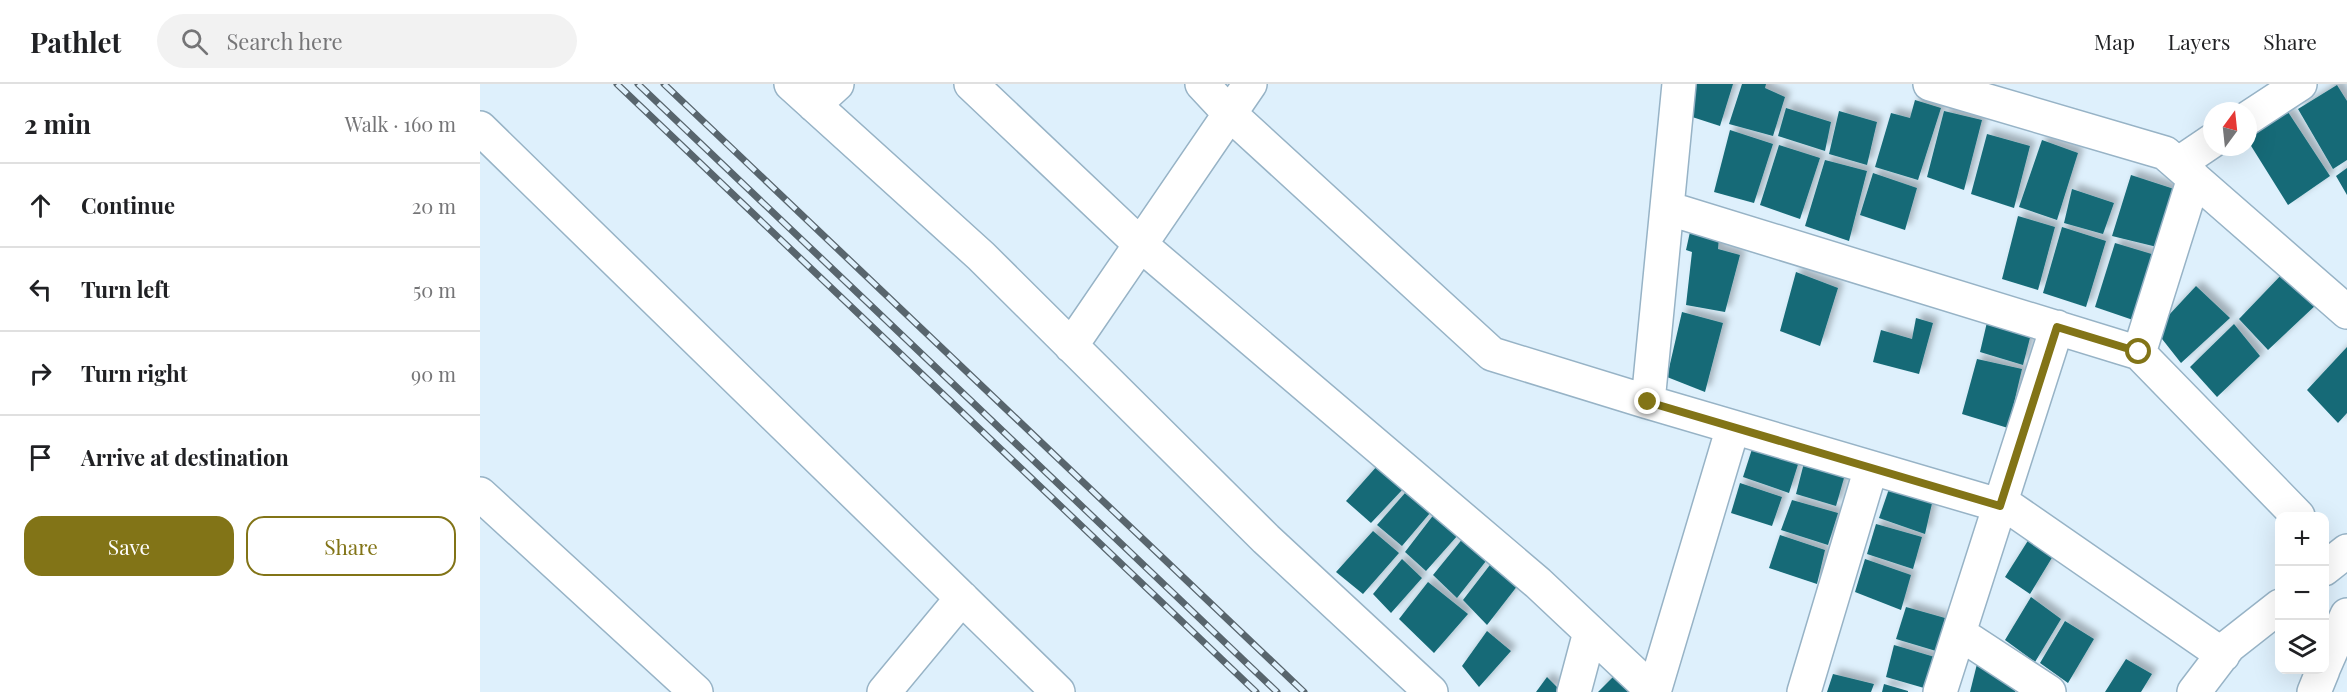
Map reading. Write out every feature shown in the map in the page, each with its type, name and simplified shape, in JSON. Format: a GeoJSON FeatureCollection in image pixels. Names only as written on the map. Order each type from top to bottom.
{"type":"FeatureCollection","features":[{"type":"Feature","properties":{"kind":"street"},"geometry":{"type":"LineString","coordinates":[[971,84],[1141,245],[1529,576],[1654,692],[1733,427]]}},
{"type":"Feature","properties":{"kind":"street"},"geometry":{"type":"LineString","coordinates":[[1202,84],[1230,114],[1492,354],[2012,509],[2223,654]]}},
{"type":"Feature","properties":{"kind":"street"},"geometry":{"type":"LineString","coordinates":[[1071,346],[1250,84]]}},
{"type":"Feature","properties":{"kind":"street"},"geometry":{"type":"LineString","coordinates":[[1648,402],[1679,84]]}},
{"type":"Feature","properties":{"kind":"street"},"geometry":{"type":"LineString","coordinates":[[1930,84],[2004,93],[2165,153],[2341,296]]}},
{"type":"Feature","properties":{"kind":"street"},"geometry":{"type":"LineString","coordinates":[[2257,112],[2300,84]]}},
{"type":"Feature","properties":{"kind":"street"},"geometry":{"type":"LineString","coordinates":[[814,91],[1266,539],[1431,692]]}},
{"type":"Feature","properties":{"kind":"street"},"geometry":{"type":"LineString","coordinates":[[480,128],[1058,692]]}},
{"type":"Feature","properties":{"kind":"street"},"geometry":{"type":"LineString","coordinates":[[2139,352],[2186,171],[2203,151]]}},
{"type":"Feature","properties":{"kind":"street"},"geometry":{"type":"LineString","coordinates":[[1667,208],[2139,352],[2294,512]]}},
{"type":"Feature","properties":{"kind":"street"},"geometry":{"type":"LineString","coordinates":[[1940,692],[2057,327]]}},
{"type":"Feature","properties":{"kind":"street"},"geometry":{"type":"LineString","coordinates":[[1804,692],[1871,468]]}},
{"type":"Feature","properties":{"kind":"street"},"geometry":{"type":"LineString","coordinates":[[480,494],[696,692]]}},
{"type":"Feature","properties":{"kind":"street"},"geometry":{"type":"LineString","coordinates":[[884,692],[962,598]]}},
{"type":"Feature","properties":{"kind":"street"},"geometry":{"type":"LineString","coordinates":[[2194,692],[2229,646],[2275,610]]}},
{"type":"Feature","properties":{"kind":"street"},"geometry":{"type":"LineString","coordinates":[[2329,656],[2347,615]]}},
{"type":"Feature","properties":{"kind":"street"},"geometry":{"type":"LineString","coordinates":[[1575,692],[1590,632]]}},
{"type":"Feature","properties":{"kind":"street"},"geometry":{"type":"LineString","coordinates":[[1959,633],[2049,692]]}},
{"type":"Feature","properties":{"kind":"street"},"geometry":{"type":"LineString","coordinates":[[2314,692],[2322,674]]}},
{"type":"Feature","properties":{"kind":"building"},"geometry":{"type":"Polygon","coordinates":[[[1695,84],[1733,84],[1720,126],[1686,115],[1695,84]]]}},
{"type":"Feature","properties":{"kind":"building"},"geometry":{"type":"Polygon","coordinates":[[[1742,84],[1766,84],[1765,88],[1785,97],[1773,136],[1729,124],[1742,84]]]}},
{"type":"Feature","properties":{"kind":"building"},"geometry":{"type":"Polygon","coordinates":[[[2337,85],[2347,101],[2347,160],[2333,169],[2298,109],[2337,85]]]}},
{"type":"Feature","properties":{"kind":"building"},"geometry":{"type":"Polygon","coordinates":[[[1915,100],[1941,108],[1918,180],[1875,167],[1891,113],[1910,118],[1915,100]]]}},
{"type":"Feature","properties":{"kind":"building"},"geometry":{"type":"Polygon","coordinates":[[[1786,108],[1831,122],[1825,151],[1778,136],[1786,108]]]}},
{"type":"Feature","properties":{"kind":"building"},"geometry":{"type":"Polygon","coordinates":[[[1839,111],[1877,122],[1867,165],[1829,154],[1839,111]]]}},
{"type":"Feature","properties":{"kind":"building"},"geometry":{"type":"Polygon","coordinates":[[[1944,111],[1982,120],[1964,190],[1927,177],[1944,111]]]}},
{"type":"Feature","properties":{"kind":"building"},"geometry":{"type":"Polygon","coordinates":[[[2288,112],[2330,176],[2288,205],[2257,155],[2257,129],[2288,112]]]}},
{"type":"Feature","properties":{"kind":"building"},"geometry":{"type":"Polygon","coordinates":[[[1730,130],[1773,144],[1754,203],[1714,192],[1730,130]]]}},
{"type":"Feature","properties":{"kind":"building"},"geometry":{"type":"Polygon","coordinates":[[[1987,134],[2030,146],[2014,208],[1971,194],[1987,134]]]}},
{"type":"Feature","properties":{"kind":"building"},"geometry":{"type":"Polygon","coordinates":[[[2042,140],[2078,153],[2057,220],[2019,207],[2042,140]]]}},
{"type":"Feature","properties":{"kind":"building"},"geometry":{"type":"Polygon","coordinates":[[[1779,145],[1820,158],[1800,219],[1760,205],[1779,145]]]}},
{"type":"Feature","properties":{"kind":"building"},"geometry":{"type":"Polygon","coordinates":[[[1825,160],[1867,171],[1849,241],[1805,226],[1825,160]]]}},
{"type":"Feature","properties":{"kind":"building"},"geometry":{"type":"Polygon","coordinates":[[[2347,168],[2347,195],[2336,176],[2347,168]]]}},
{"type":"Feature","properties":{"kind":"building"},"geometry":{"type":"Polygon","coordinates":[[[1873,173],[1917,188],[1905,230],[1860,215],[1873,173]]]}},
{"type":"Feature","properties":{"kind":"building"},"geometry":{"type":"Polygon","coordinates":[[[2131,175],[2174,189],[2157,247],[2112,236],[2131,175]]]}},
{"type":"Feature","properties":{"kind":"building"},"geometry":{"type":"Polygon","coordinates":[[[2072,189],[2114,203],[2103,234],[2064,223],[2072,189]]]}},
{"type":"Feature","properties":{"kind":"building"},"geometry":{"type":"Polygon","coordinates":[[[2018,216],[2055,227],[2038,290],[2002,279],[2018,216]]]}},
{"type":"Feature","properties":{"kind":"building"},"geometry":{"type":"Polygon","coordinates":[[[2062,227],[2106,241],[2086,307],[2043,293],[2062,227]]]}},
{"type":"Feature","properties":{"kind":"building"},"geometry":{"type":"Polygon","coordinates":[[[1690,232],[1719,237],[1718,249],[1740,255],[1725,312],[1686,305],[1692,252],[1686,250],[1690,232]]]}},
{"type":"Feature","properties":{"kind":"building"},"geometry":{"type":"Polygon","coordinates":[[[2115,243],[2155,255],[2136,321],[2095,307],[2115,243]]]}},
{"type":"Feature","properties":{"kind":"building"},"geometry":{"type":"Polygon","coordinates":[[[2286,270],[2318,303],[2268,350],[2239,319],[2286,270]]]}},
{"type":"Feature","properties":{"kind":"building"},"geometry":{"type":"Polygon","coordinates":[[[1796,272],[1838,288],[1820,346],[1780,331],[1796,272]]]}},
{"type":"Feature","properties":{"kind":"building"},"geometry":{"type":"Polygon","coordinates":[[[2196,286],[2230,318],[2181,363],[2155,330],[2196,286]]]}},
{"type":"Feature","properties":{"kind":"building"},"geometry":{"type":"Polygon","coordinates":[[[1682,312],[1723,323],[1705,392],[1667,377],[1682,312]]]}},
{"type":"Feature","properties":{"kind":"building"},"geometry":{"type":"Polygon","coordinates":[[[1916,318],[1933,323],[1919,374],[1873,362],[1881,330],[1912,339],[1916,318]]]}},
{"type":"Feature","properties":{"kind":"building"},"geometry":{"type":"Polygon","coordinates":[[[1988,318],[2032,330],[2023,365],[1980,352],[1988,318]]]}},
{"type":"Feature","properties":{"kind":"building"},"geometry":{"type":"Polygon","coordinates":[[[2234,324],[2260,356],[2217,397],[2190,367],[2234,324]]]}},
{"type":"Feature","properties":{"kind":"building"},"geometry":{"type":"Polygon","coordinates":[[[2347,347],[2347,413],[2338,423],[2307,390],[2347,347]]]}},
{"type":"Feature","properties":{"kind":"building"},"geometry":{"type":"Polygon","coordinates":[[[1977,359],[2022,369],[2008,428],[1962,414],[1977,359]]]}},
{"type":"Feature","properties":{"kind":"building"},"geometry":{"type":"Polygon","coordinates":[[[1753,446],[1800,458],[1789,493],[1743,477],[1753,446]]]}},
{"type":"Feature","properties":{"kind":"building"},"geometry":{"type":"Polygon","coordinates":[[[1805,459],[1846,471],[1836,506],[1796,494],[1805,459]]]}},
{"type":"Feature","properties":{"kind":"building"},"geometry":{"type":"Polygon","coordinates":[[[1378,465],[1403,489],[1371,523],[1346,501],[1378,465]]]}},
{"type":"Feature","properties":{"kind":"building"},"geometry":{"type":"Polygon","coordinates":[[[1740,483],[1782,497],[1772,526],[1731,513],[1740,483]]]}},
{"type":"Feature","properties":{"kind":"building"},"geometry":{"type":"Polygon","coordinates":[[[1890,486],[1933,499],[1925,534],[1879,518],[1890,486]]]}},
{"type":"Feature","properties":{"kind":"building"},"geometry":{"type":"Polygon","coordinates":[[[1405,493],[1430,513],[1402,546],[1377,525],[1405,493]]]}},
{"type":"Feature","properties":{"kind":"building"},"geometry":{"type":"Polygon","coordinates":[[[1792,500],[1838,513],[1828,545],[1781,530],[1792,500]]]}},
{"type":"Feature","properties":{"kind":"building"},"geometry":{"type":"Polygon","coordinates":[[[1435,513],[1458,535],[1426,571],[1405,552],[1435,513]]]}},
{"type":"Feature","properties":{"kind":"building"},"geometry":{"type":"Polygon","coordinates":[[[1876,524],[1922,537],[1913,569],[1867,554],[1876,524]]]}},
{"type":"Feature","properties":{"kind":"building"},"geometry":{"type":"Polygon","coordinates":[[[1373,531],[1399,553],[1363,594],[1336,572],[1373,531]]]}},
{"type":"Feature","properties":{"kind":"building"},"geometry":{"type":"Polygon","coordinates":[[[1780,535],[1825,550],[1817,584],[1769,568],[1780,535]]]}},
{"type":"Feature","properties":{"kind":"building"},"geometry":{"type":"Polygon","coordinates":[[[1464,537],[1486,561],[1457,598],[1433,575],[1464,537]]]}},
{"type":"Feature","properties":{"kind":"building"},"geometry":{"type":"Polygon","coordinates":[[[2029,539],[2053,556],[2030,594],[2005,577],[2029,539]]]}},
{"type":"Feature","properties":{"kind":"building"},"geometry":{"type":"Polygon","coordinates":[[[1402,559],[1422,578],[1391,613],[1373,594],[1402,559]]]}},
{"type":"Feature","properties":{"kind":"building"},"geometry":{"type":"Polygon","coordinates":[[[1865,559],[1911,575],[1901,610],[1855,592],[1865,559]]]}},
{"type":"Feature","properties":{"kind":"building"},"geometry":{"type":"Polygon","coordinates":[[[1493,561],[1518,585],[1487,625],[1463,600],[1493,561]]]}},
{"type":"Feature","properties":{"kind":"building"},"geometry":{"type":"Polygon","coordinates":[[[1428,582],[1468,614],[1434,653],[1399,619],[1428,582]]]}},
{"type":"Feature","properties":{"kind":"building"},"geometry":{"type":"Polygon","coordinates":[[[2031,597],[2061,619],[2035,662],[2005,640],[2031,597]]]}},
{"type":"Feature","properties":{"kind":"building"},"geometry":{"type":"Polygon","coordinates":[[[1906,607],[1945,618],[1936,651],[1896,639],[1906,607]]]}},
{"type":"Feature","properties":{"kind":"building"},"geometry":{"type":"Polygon","coordinates":[[[2065,621],[2094,639],[2068,683],[2040,663],[2065,621]]]}},
{"type":"Feature","properties":{"kind":"building"},"geometry":{"type":"Polygon","coordinates":[[[1487,631],[1511,651],[1479,687],[1462,666],[1487,631]]]}},
{"type":"Feature","properties":{"kind":"building"},"geometry":{"type":"Polygon","coordinates":[[[1894,645],[1938,658],[1931,690],[1886,677],[1894,645]]]}},
{"type":"Feature","properties":{"kind":"building"},"geometry":{"type":"Polygon","coordinates":[[[1979,656],[2020,684],[2015,692],[1970,692],[1979,656]]]}},
{"type":"Feature","properties":{"kind":"building"},"geometry":{"type":"Polygon","coordinates":[[[2126,659],[2152,674],[2141,692],[2105,692],[2126,659]]]}},
{"type":"Feature","properties":{"kind":"building"},"geometry":{"type":"Polygon","coordinates":[[[1617,673],[1634,692],[1598,692],[1617,673]]]}},
{"type":"Feature","properties":{"kind":"building"},"geometry":{"type":"Polygon","coordinates":[[[1833,674],[1874,684],[1871,692],[1827,692],[1833,674]]]}},
{"type":"Feature","properties":{"kind":"building"},"geometry":{"type":"Polygon","coordinates":[[[1547,677],[1562,692],[1536,692],[1547,677]]]}},
{"type":"Feature","properties":{"kind":"building"},"geometry":{"type":"Polygon","coordinates":[[[1884,684],[1908,691],[1908,692],[1882,692],[1884,684]]]}},
{"type":"Feature","properties":{"kind":"railway"},"geometry":{"type":"LineString","coordinates":[[617,84],[1256,692]]}},
{"type":"Feature","properties":{"kind":"railway"},"geometry":{"type":"LineString","coordinates":[[638,84],[1277,692]]}},
{"type":"Feature","properties":{"kind":"railway"},"geometry":{"type":"LineString","coordinates":[[664,84],[1304,692]]}},
{"type":"Feature","properties":{"kind":"route"},"geometry":{"type":"LineString","coordinates":[[1648,402],[2000,506],[2057,327],[2139,352]]}}]}
